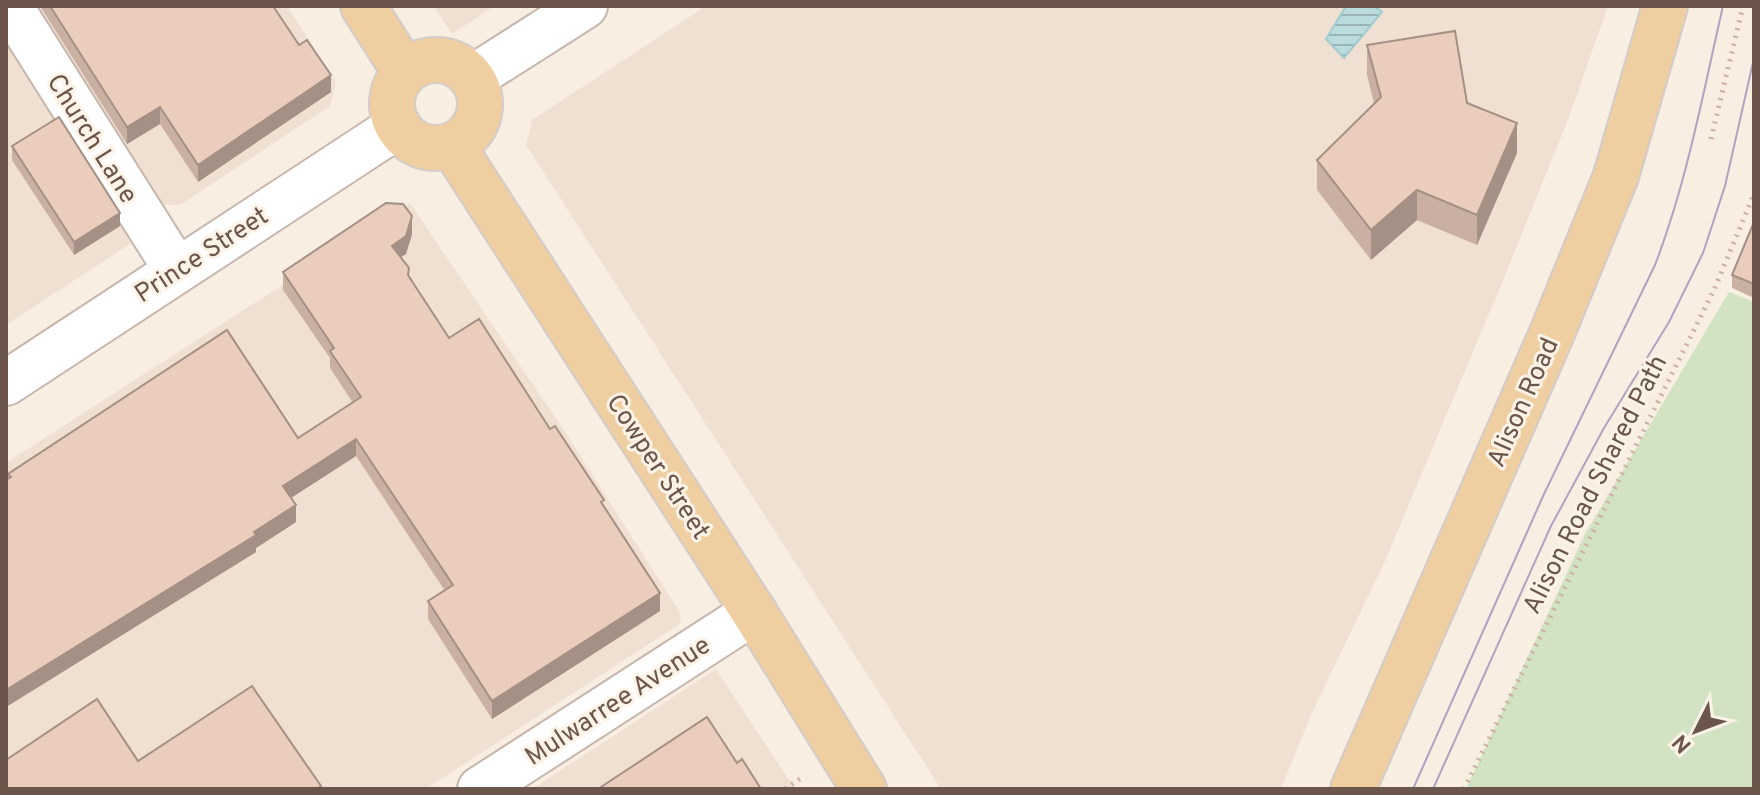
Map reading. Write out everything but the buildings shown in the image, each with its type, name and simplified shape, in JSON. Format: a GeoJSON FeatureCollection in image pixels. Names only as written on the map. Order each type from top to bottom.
{"type":"FeatureCollection","features":[{"type":"Feature","properties":{"kind":"main road"},"geometry":{"type":"LineString","coordinates":[[363,6],[405,72]]}},
{"type":"Feature","properties":{"kind":"main road","name":"Alison Road"},"geometry":{"type":"LineString","coordinates":[[1353,789],[1552,333],[1616,176],[1665,6]]}},
{"type":"Feature","properties":{"kind":"main road"},"geometry":{"type":"LineString","coordinates":[[432,59],[462,67],[472,78],[481,104],[472,129],[452,145],[428,147],[416,143],[398,126],[393,113],[392,98],[396,84],[405,72],[417,63],[432,59]]}},
{"type":"Feature","properties":{"kind":"main road","name":"Cowper Street"},"geometry":{"type":"LineString","coordinates":[[452,145],[754,612],[864,789]]}},
{"type":"Feature","properties":{"kind":"street","name":"Church Lane"},"geometry":{"type":"LineString","coordinates":[[10,6],[176,269]]}},
{"type":"Feature","properties":{"kind":"street"},"geometry":{"type":"LineString","coordinates":[[472,78],[585,6]]}},
{"type":"Feature","properties":{"kind":"street","name":"Prince Street"},"geometry":{"type":"LineString","coordinates":[[6,383],[398,126]]}},
{"type":"Feature","properties":{"kind":"street","name":"Mulwarree Avenue"},"geometry":{"type":"LineString","coordinates":[[480,789],[754,612]]}},
{"type":"Feature","properties":{"kind":"path"},"geometry":{"type":"LineString","coordinates":[[1711,139],[1743,6]]}},
{"type":"Feature","properties":{"kind":"path","name":"Alison Road Shared Path"},"geometry":{"type":"LineString","coordinates":[[1464,789],[1714,290],[1754,194]]}},
{"type":"Feature","properties":{"kind":"path"},"geometry":{"type":"LineString","coordinates":[[785,789],[804,776]]}},
{"type":"Feature","properties":{"kind":"shaded area"},"geometry":{"type":"Polygon","coordinates":[[[33,6],[287,6],[336,82],[330,106],[180,205],[161,205],[33,6]]]}},
{"type":"Feature","properties":{"kind":"shaded area"},"geometry":{"type":"Polygon","coordinates":[[[434,6],[494,6],[452,34],[434,6]]]}},
{"type":"Feature","properties":{"kind":"shaded area"},"geometry":{"type":"Polygon","coordinates":[[[706,6],[1608,6],[1569,117],[1509,266],[1385,561],[1311,715],[1281,789],[941,789],[526,145],[532,120],[706,6]]]}},
{"type":"Feature","properties":{"kind":"shaded area"},"geometry":{"type":"Polygon","coordinates":[[[6,33],[139,238],[6,325],[6,33]]]}},
{"type":"Feature","properties":{"kind":"shaded area"},"geometry":{"type":"Polygon","coordinates":[[[410,203],[565,432],[679,611],[681,623],[426,789],[6,789],[6,463],[410,203]]]}},
{"type":"Feature","properties":{"kind":"shaded area"},"geometry":{"type":"Polygon","coordinates":[[[716,669],[795,789],[532,789],[716,669]]]}},
{"type":"Feature","properties":{"kind":"green space"},"geometry":{"type":"Polygon","coordinates":[[[1729,292],[1754,302],[1754,789],[1466,789],[1585,534],[1729,292]]]}},
{"type":"Feature","properties":{"kind":"water"},"geometry":{"type":"Polygon","coordinates":[[[1346,6],[1374,6],[1382,12],[1344,58],[1326,39],[1346,6]]]}},
{"type":"Feature","properties":{"kind":"tram line"},"geometry":{"type":"LineString","coordinates":[[1413,789],[1544,494],[1655,265],[1685,170],[1723,6]]}},
{"type":"Feature","properties":{"kind":"tram line"},"geometry":{"type":"LineString","coordinates":[[1433,789],[1551,526],[1604,428],[1669,322],[1703,253],[1725,186],[1754,58]]}}]}
